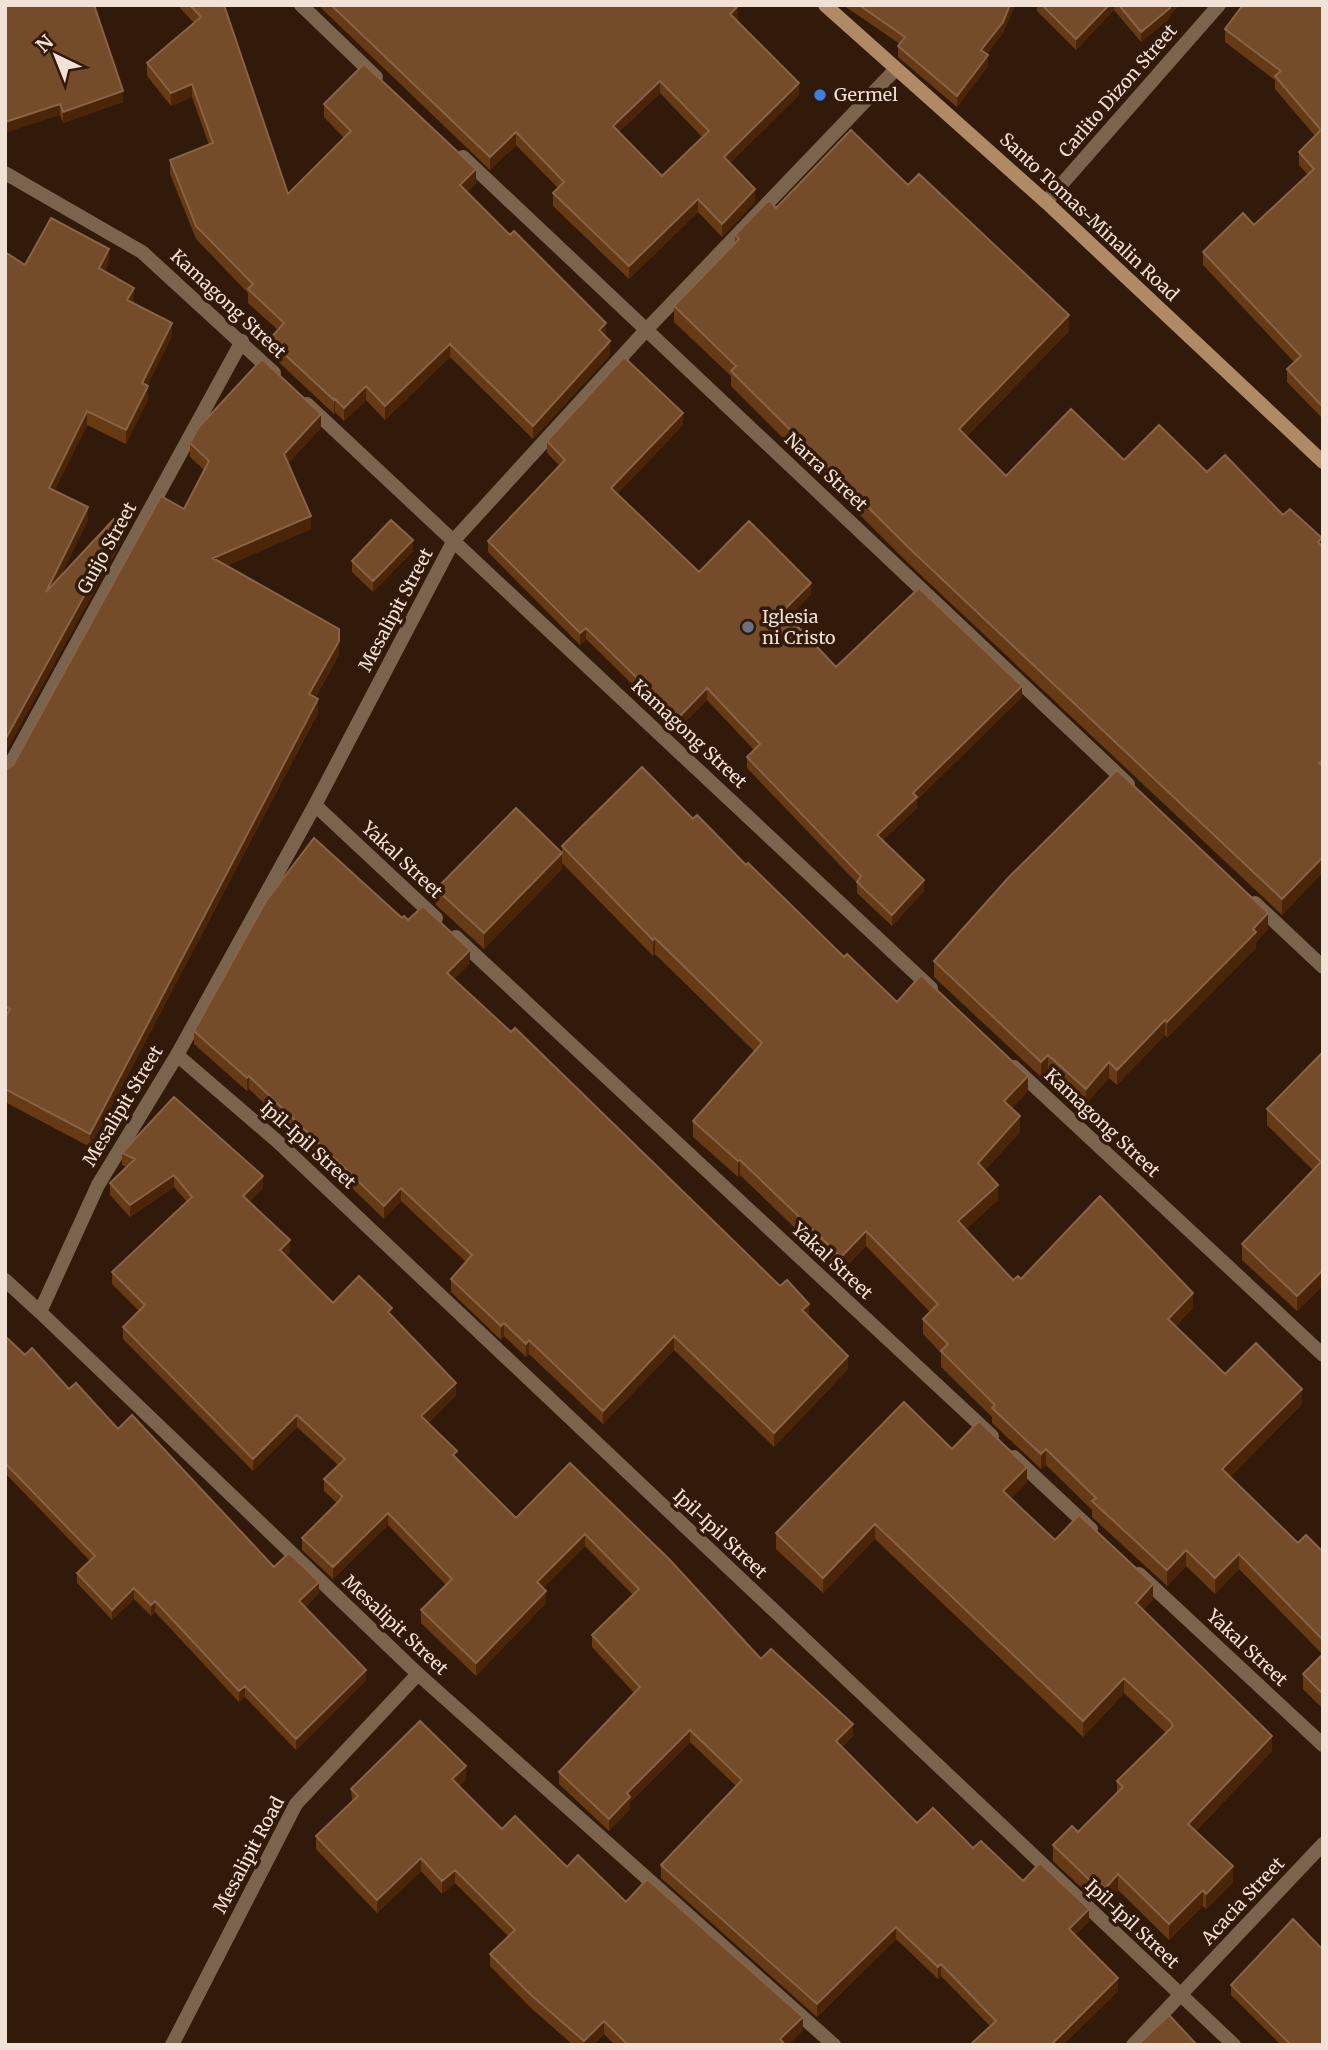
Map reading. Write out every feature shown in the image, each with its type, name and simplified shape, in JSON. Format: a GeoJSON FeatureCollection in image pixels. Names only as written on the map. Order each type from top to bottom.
{"type":"FeatureCollection","features":[{"type":"Feature","properties":{"kind":"main road","name":"Santo Tomas-Minalin Road"},"geometry":{"type":"LineString","coordinates":[[825,5],[1046,202],[1323,462]]}},
{"type":"Feature","properties":{"kind":"street"},"geometry":{"type":"LineString","coordinates":[[301,5],[391,91]]}},
{"type":"Feature","properties":{"kind":"street","name":"Carlito Dizon Street"},"geometry":{"type":"LineString","coordinates":[[1046,202],[1219,5]]}},
{"type":"Feature","properties":{"kind":"street","name":"Mesalipit Street"},"geometry":{"type":"LineString","coordinates":[[834,2045],[418,1674],[40,1312],[98,1185],[177,1055],[314,805],[454,540],[647,329],[895,69]]}},
{"type":"Feature","properties":{"kind":"street","name":"Narra Street"},"geometry":{"type":"LineString","coordinates":[[453,148],[1141,796]]}},
{"type":"Feature","properties":{"kind":"street","name":"Kamagong Street"},"geometry":{"type":"LineString","coordinates":[[5,173],[142,252],[281,379]]}},
{"type":"Feature","properties":{"kind":"street","name":"Guijo Street"},"geometry":{"type":"LineString","coordinates":[[5,774],[242,341]]}},
{"type":"Feature","properties":{"kind":"street","name":"Kamagong Street"},"geometry":{"type":"LineString","coordinates":[[300,398],[939,995]]}},
{"type":"Feature","properties":{"kind":"street","name":"Yakal Street"},"geometry":{"type":"LineString","coordinates":[[314,805],[1100,1537]]}},
{"type":"Feature","properties":{"kind":"street"},"geometry":{"type":"LineString","coordinates":[[1242,891],[1323,967]]}},
{"type":"Feature","properties":{"kind":"street","name":"Kamagong Street"},"geometry":{"type":"LineString","coordinates":[[999,1052],[1323,1355]]}},
{"type":"Feature","properties":{"kind":"street","name":"Ipil-Ipil Street"},"geometry":{"type":"LineString","coordinates":[[177,1055],[277,1141],[1234,2045]]}},
{"type":"Feature","properties":{"kind":"street"},"geometry":{"type":"LineString","coordinates":[[5,1280],[40,1312]]}},
{"type":"Feature","properties":{"kind":"street","name":"Yakal Street"},"geometry":{"type":"LineString","coordinates":[[1130,1566],[1323,1745]]}},
{"type":"Feature","properties":{"kind":"street","name":"Mesalipit Road"},"geometry":{"type":"LineString","coordinates":[[172,2045],[296,1804],[418,1674]]}},
{"type":"Feature","properties":{"kind":"street","name":"Acacia Street"},"geometry":{"type":"LineString","coordinates":[[1133,2045],[1323,1844]]}},
{"type":"Feature","properties":{"kind":"building"},"geometry":{"type":"Polygon","coordinates":[[[5,5],[94,5],[123,91],[63,112],[60,104],[5,122],[5,5]]]}},
{"type":"Feature","properties":{"kind":"building"},"geometry":{"type":"Polygon","coordinates":[[[190,5],[224,5],[288,194],[351,131],[324,104],[364,64],[476,169],[460,185],[510,235],[514,231],[606,323],[599,330],[610,341],[533,426],[450,344],[385,406],[366,386],[344,408],[269,340],[284,323],[248,289],[253,284],[196,226],[170,160],[213,143],[192,84],[171,93],[147,63],[201,17],[190,5]]]}},
{"type":"Feature","properties":{"kind":"building"},"geometry":{"type":"Polygon","coordinates":[[[331,5],[737,5],[730,14],[799,83],[724,157],[755,189],[722,224],[698,199],[629,266],[553,193],[564,182],[516,132],[490,157],[331,5]],[[660,81],[613,126],[662,176],[709,131],[660,81]]]}},
{"type":"Feature","properties":{"kind":"building"},"geometry":{"type":"Polygon","coordinates":[[[859,5],[1010,5],[1003,22],[981,50],[988,55],[957,96],[898,46],[905,37],[859,5]]]}},
{"type":"Feature","properties":{"kind":"building"},"geometry":{"type":"Polygon","coordinates":[[[1042,5],[1109,5],[1076,39],[1042,5]]]}},
{"type":"Feature","properties":{"kind":"building"},"geometry":{"type":"Polygon","coordinates":[[[1119,5],[1169,5],[1170,8],[1141,32],[1119,5]]]}},
{"type":"Feature","properties":{"kind":"building"},"geometry":{"type":"Polygon","coordinates":[[[1243,5],[1323,5],[1323,407],[1287,369],[1301,356],[1203,252],[1243,213],[1254,225],[1314,169],[1299,152],[1321,130],[1275,76],[1281,71],[1225,29],[1243,5]]]}},
{"type":"Feature","properties":{"kind":"building"},"geometry":{"type":"Polygon","coordinates":[[[851,130],[908,185],[919,174],[1069,315],[959,429],[1006,476],[1071,409],[1124,460],[1159,425],[1207,472],[1225,455],[1283,515],[1290,509],[1322,538],[1318,542],[1323,547],[1323,760],[1319,763],[1323,767],[1323,857],[1282,899],[909,548],[731,371],[736,366],[674,306],[739,239],[735,235],[769,200],[776,208],[851,130]]]}},
{"type":"Feature","properties":{"kind":"building"},"geometry":{"type":"Polygon","coordinates":[[[51,218],[109,249],[99,268],[134,288],[127,300],[172,323],[142,383],[148,386],[126,430],[87,411],[49,488],[88,507],[46,592],[114,519],[124,523],[5,740],[5,252],[25,265],[51,218]]]}},
{"type":"Feature","properties":{"kind":"building"},"geometry":{"type":"Polygon","coordinates":[[[624,357],[683,413],[611,488],[699,572],[749,521],[811,583],[783,611],[836,667],[919,588],[1022,686],[913,793],[917,797],[877,835],[924,880],[892,915],[857,882],[861,876],[747,757],[760,744],[707,688],[678,718],[586,628],[580,633],[488,541],[565,460],[547,441],[624,357]]]}},
{"type":"Feature","properties":{"kind":"building"},"geometry":{"type":"Polygon","coordinates":[[[262,359],[321,414],[284,454],[311,516],[213,558],[339,629],[339,641],[309,694],[318,699],[90,1134],[5,1089],[5,1018],[10,1009],[5,1007],[5,770],[13,765],[161,496],[184,509],[209,461],[190,443],[198,428],[262,359]]]}},
{"type":"Feature","properties":{"kind":"building"},"geometry":{"type":"Polygon","coordinates":[[[391,520],[413,540],[373,581],[352,561],[391,520]]]}},
{"type":"Feature","properties":{"kind":"building"},"geometry":{"type":"Polygon","coordinates":[[[642,767],[693,819],[697,815],[844,957],[847,954],[897,1002],[921,975],[1028,1076],[1004,1101],[1020,1116],[978,1163],[998,1185],[958,1221],[1013,1280],[1018,1276],[1021,1279],[1100,1196],[1193,1293],[1168,1319],[1225,1374],[1256,1343],[1302,1389],[1222,1469],[1298,1543],[1306,1535],[1323,1552],[1323,1640],[1239,1554],[1215,1578],[1186,1550],[1167,1570],[1092,1501],[1096,1498],[1046,1449],[1041,1454],[992,1408],[995,1405],[941,1351],[948,1344],[923,1319],[938,1304],[866,1231],[841,1257],[740,1160],[693,1121],[762,1043],[655,938],[653,940],[562,846],[642,767]]]}},
{"type":"Feature","properties":{"kind":"building"},"geometry":{"type":"Polygon","coordinates":[[[1117,770],[1268,913],[1253,929],[1256,932],[1167,1022],[1165,1020],[1117,1070],[1109,1062],[1086,1089],[1048,1055],[1041,1062],[934,961],[1009,877],[1117,770]]]}},
{"type":"Feature","properties":{"kind":"building"},"geometry":{"type":"Polygon","coordinates":[[[516,808],[562,853],[484,933],[436,889],[516,808]]]}},
{"type":"Feature","properties":{"kind":"building"},"geometry":{"type":"Polygon","coordinates":[[[314,838],[402,918],[404,916],[408,920],[423,906],[470,950],[447,973],[511,1032],[515,1028],[780,1286],[787,1280],[809,1304],[802,1310],[848,1356],[774,1433],[674,1336],[603,1411],[529,1340],[526,1344],[504,1323],[501,1326],[451,1279],[472,1255],[401,1188],[384,1206],[249,1076],[247,1078],[194,1031],[266,901],[314,838]]]}},
{"type":"Feature","properties":{"kind":"building"},"geometry":{"type":"Polygon","coordinates":[[[1323,1052],[1323,1270],[1297,1296],[1242,1244],[1321,1162],[1267,1109],[1323,1052]]]}},
{"type":"Feature","properties":{"kind":"building"},"geometry":{"type":"Polygon","coordinates":[[[174,1097],[263,1176],[243,1196],[290,1240],[280,1250],[333,1303],[359,1276],[392,1308],[388,1312],[456,1383],[421,1416],[457,1451],[453,1455],[516,1518],[570,1463],[669,1559],[761,1659],[771,1649],[853,1724],[836,1741],[917,1823],[933,1808],[973,1848],[981,1841],[1023,1881],[1040,1863],[1089,1909],[1069,1929],[1118,1978],[1051,2045],[970,2045],[996,2021],[941,1964],[938,1967],[896,1927],[817,2004],[661,1865],[742,1780],[690,1730],[627,1793],[630,1797],[609,1819],[559,1772],[640,1687],[592,1635],[639,1589],[585,1534],[537,1582],[546,1591],[476,1663],[421,1610],[452,1579],[388,1513],[333,1567],[302,1538],[340,1500],[342,1496],[324,1479],[345,1459],[297,1415],[253,1459],[123,1327],[145,1305],[112,1272],[192,1197],[174,1175],[130,1205],[110,1183],[135,1159],[122,1153],[174,1097]]]}},
{"type":"Feature","properties":{"kind":"building"},"geometry":{"type":"Polygon","coordinates":[[[5,1336],[25,1355],[32,1348],[69,1389],[76,1383],[118,1429],[132,1415],[274,1567],[289,1553],[319,1582],[299,1601],[366,1670],[296,1739],[245,1686],[239,1691],[155,1601],[151,1605],[134,1588],[112,1610],[77,1573],[95,1556],[5,1463],[5,1336]]]}},
{"type":"Feature","properties":{"kind":"building"},"geometry":{"type":"Polygon","coordinates":[[[904,1402],[952,1449],[979,1421],[1027,1467],[1003,1491],[1055,1540],[1079,1515],[1153,1584],[1136,1603],[1272,1736],[1188,1824],[1233,1866],[1206,1894],[1203,1890],[1169,1924],[1118,1874],[1102,1892],[1053,1845],[1072,1826],[1078,1832],[1123,1787],[1117,1781],[1173,1726],[1171,1722],[1124,1678],[1083,1721],[875,1524],[823,1578],[776,1533],[904,1402]]]}},
{"type":"Feature","properties":{"kind":"building"},"geometry":{"type":"Polygon","coordinates":[[[1323,1654],[1323,1694],[1303,1674],[1323,1654]]]}},
{"type":"Feature","properties":{"kind":"building"},"geometry":{"type":"Polygon","coordinates":[[[420,1721],[466,1766],[452,1779],[502,1829],[515,1816],[567,1867],[578,1855],[626,1902],[647,1879],[803,2017],[780,2039],[785,2045],[628,2045],[604,2021],[584,2041],[531,1995],[490,1954],[515,1930],[455,1870],[442,1881],[421,1858],[377,1900],[316,1836],[358,1796],[351,1789],[420,1721]]]}},
{"type":"Feature","properties":{"kind":"building"},"geometry":{"type":"Polygon","coordinates":[[[1293,1919],[1323,1950],[1323,2045],[1291,2045],[1231,1985],[1293,1919]]]}},
{"type":"Feature","properties":{"kind":"building"},"geometry":{"type":"Polygon","coordinates":[[[1169,2015],[1197,2045],[1138,2045],[1169,2015]]]}},
{"type":"Feature","properties":{"kind":"place","name":"Germel"},"geometry":{"type":"Point","coordinates":[820,95]}},
{"type":"Feature","properties":{"kind":"place","name":"Iglesia ni Cristo"},"geometry":{"type":"Point","coordinates":[748,627]}}]}
